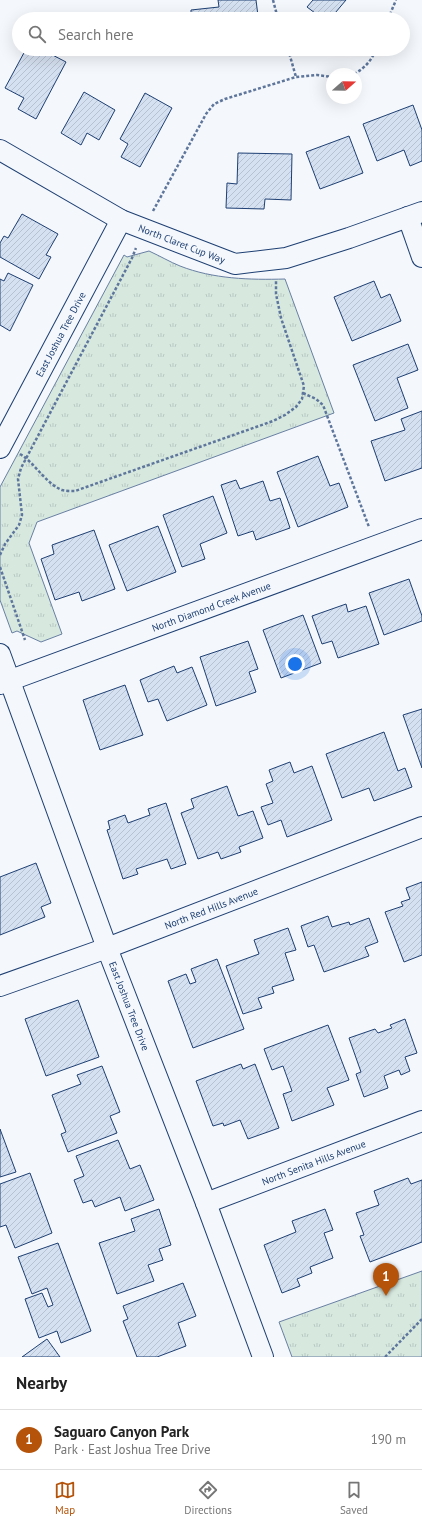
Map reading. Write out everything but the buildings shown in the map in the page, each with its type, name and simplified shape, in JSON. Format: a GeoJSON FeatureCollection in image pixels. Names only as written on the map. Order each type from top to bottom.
{"type":"FeatureCollection","features":[{"type":"Feature","properties":{"kind":"street","name":"North Claret Cup Way"},"geometry":{"type":"LineString","coordinates":[[0,150],[121,220],[235,264],[286,258],[415,214]]}},
{"type":"Feature","properties":{"kind":"street"},"geometry":{"type":"LineString","coordinates":[[415,214],[422,257]]}},
{"type":"Feature","properties":{"kind":"street","name":"East Joshua Tree Drive"},"geometry":{"type":"LineString","coordinates":[[1,446],[121,220]]}},
{"type":"Feature","properties":{"kind":"street","name":"North Diamond Creek Avenue"},"geometry":{"type":"LineString","coordinates":[[5,683],[422,529]]}},
{"type":"Feature","properties":{"kind":"street","name":"East Joshua Tree Drive"},"geometry":{"type":"LineString","coordinates":[[0,654],[5,683],[206,1203],[263,1357]]}},
{"type":"Feature","properties":{"kind":"street","name":"North Red Hills Avenue"},"geometry":{"type":"LineString","coordinates":[[0,986],[107,948],[422,827]]}},
{"type":"Feature","properties":{"kind":"street","name":"North Senita Hills Avenue"},"geometry":{"type":"LineString","coordinates":[[206,1203],[422,1121]]}},
{"type":"Feature","properties":{"kind":"path"},"geometry":{"type":"LineString","coordinates":[[273,0],[276,12]]}},
{"type":"Feature","properties":{"kind":"path"},"geometry":{"type":"LineString","coordinates":[[391,12],[396,0]]}},
{"type":"Feature","properties":{"kind":"path"},"geometry":{"type":"LineString","coordinates":[[290,56],[296,77]]}},
{"type":"Feature","properties":{"kind":"path"},"geometry":{"type":"LineString","coordinates":[[362,70],[373,56]]}},
{"type":"Feature","properties":{"kind":"path"},"geometry":{"type":"LineString","coordinates":[[0,555],[5,544],[19,525],[22,515],[18,479],[21,468],[132,258],[143,229],[206,114],[214,104],[225,99],[296,77],[317,75],[326,76]]}},
{"type":"Feature","properties":{"kind":"path"},"geometry":{"type":"LineString","coordinates":[[1,446],[26,458],[51,483],[62,490],[75,491],[273,421],[285,415],[296,407],[302,399],[304,386],[281,318],[276,294],[275,260]]}},
{"type":"Feature","properties":{"kind":"path"},"geometry":{"type":"LineString","coordinates":[[303,393],[316,398],[322,405],[369,527]]}},
{"type":"Feature","properties":{"kind":"path"},"geometry":{"type":"LineString","coordinates":[[0,567],[25,640]]}},
{"type":"Feature","properties":{"kind":"path"},"geometry":{"type":"LineString","coordinates":[[385,1357],[422,1319]]}},
{"type":"Feature","properties":{"kind":"green space"},"geometry":{"type":"Polygon","coordinates":[[[149,251],[180,266],[205,274],[245,279],[285,279],[334,413],[37,522],[29,543],[62,634],[41,642],[17,631],[12,633],[0,600],[0,487],[124,255],[127,257],[149,251]]]}},
{"type":"Feature","properties":{"kind":"green space"},"geometry":{"type":"Polygon","coordinates":[[[422,1271],[422,1357],[292,1357],[279,1322],[422,1271]]]}},
{"type":"Feature","properties":{"kind":"place","name":"Saguaro Canyon Park"},"geometry":{"type":"Point","coordinates":[386,1296]}}]}
